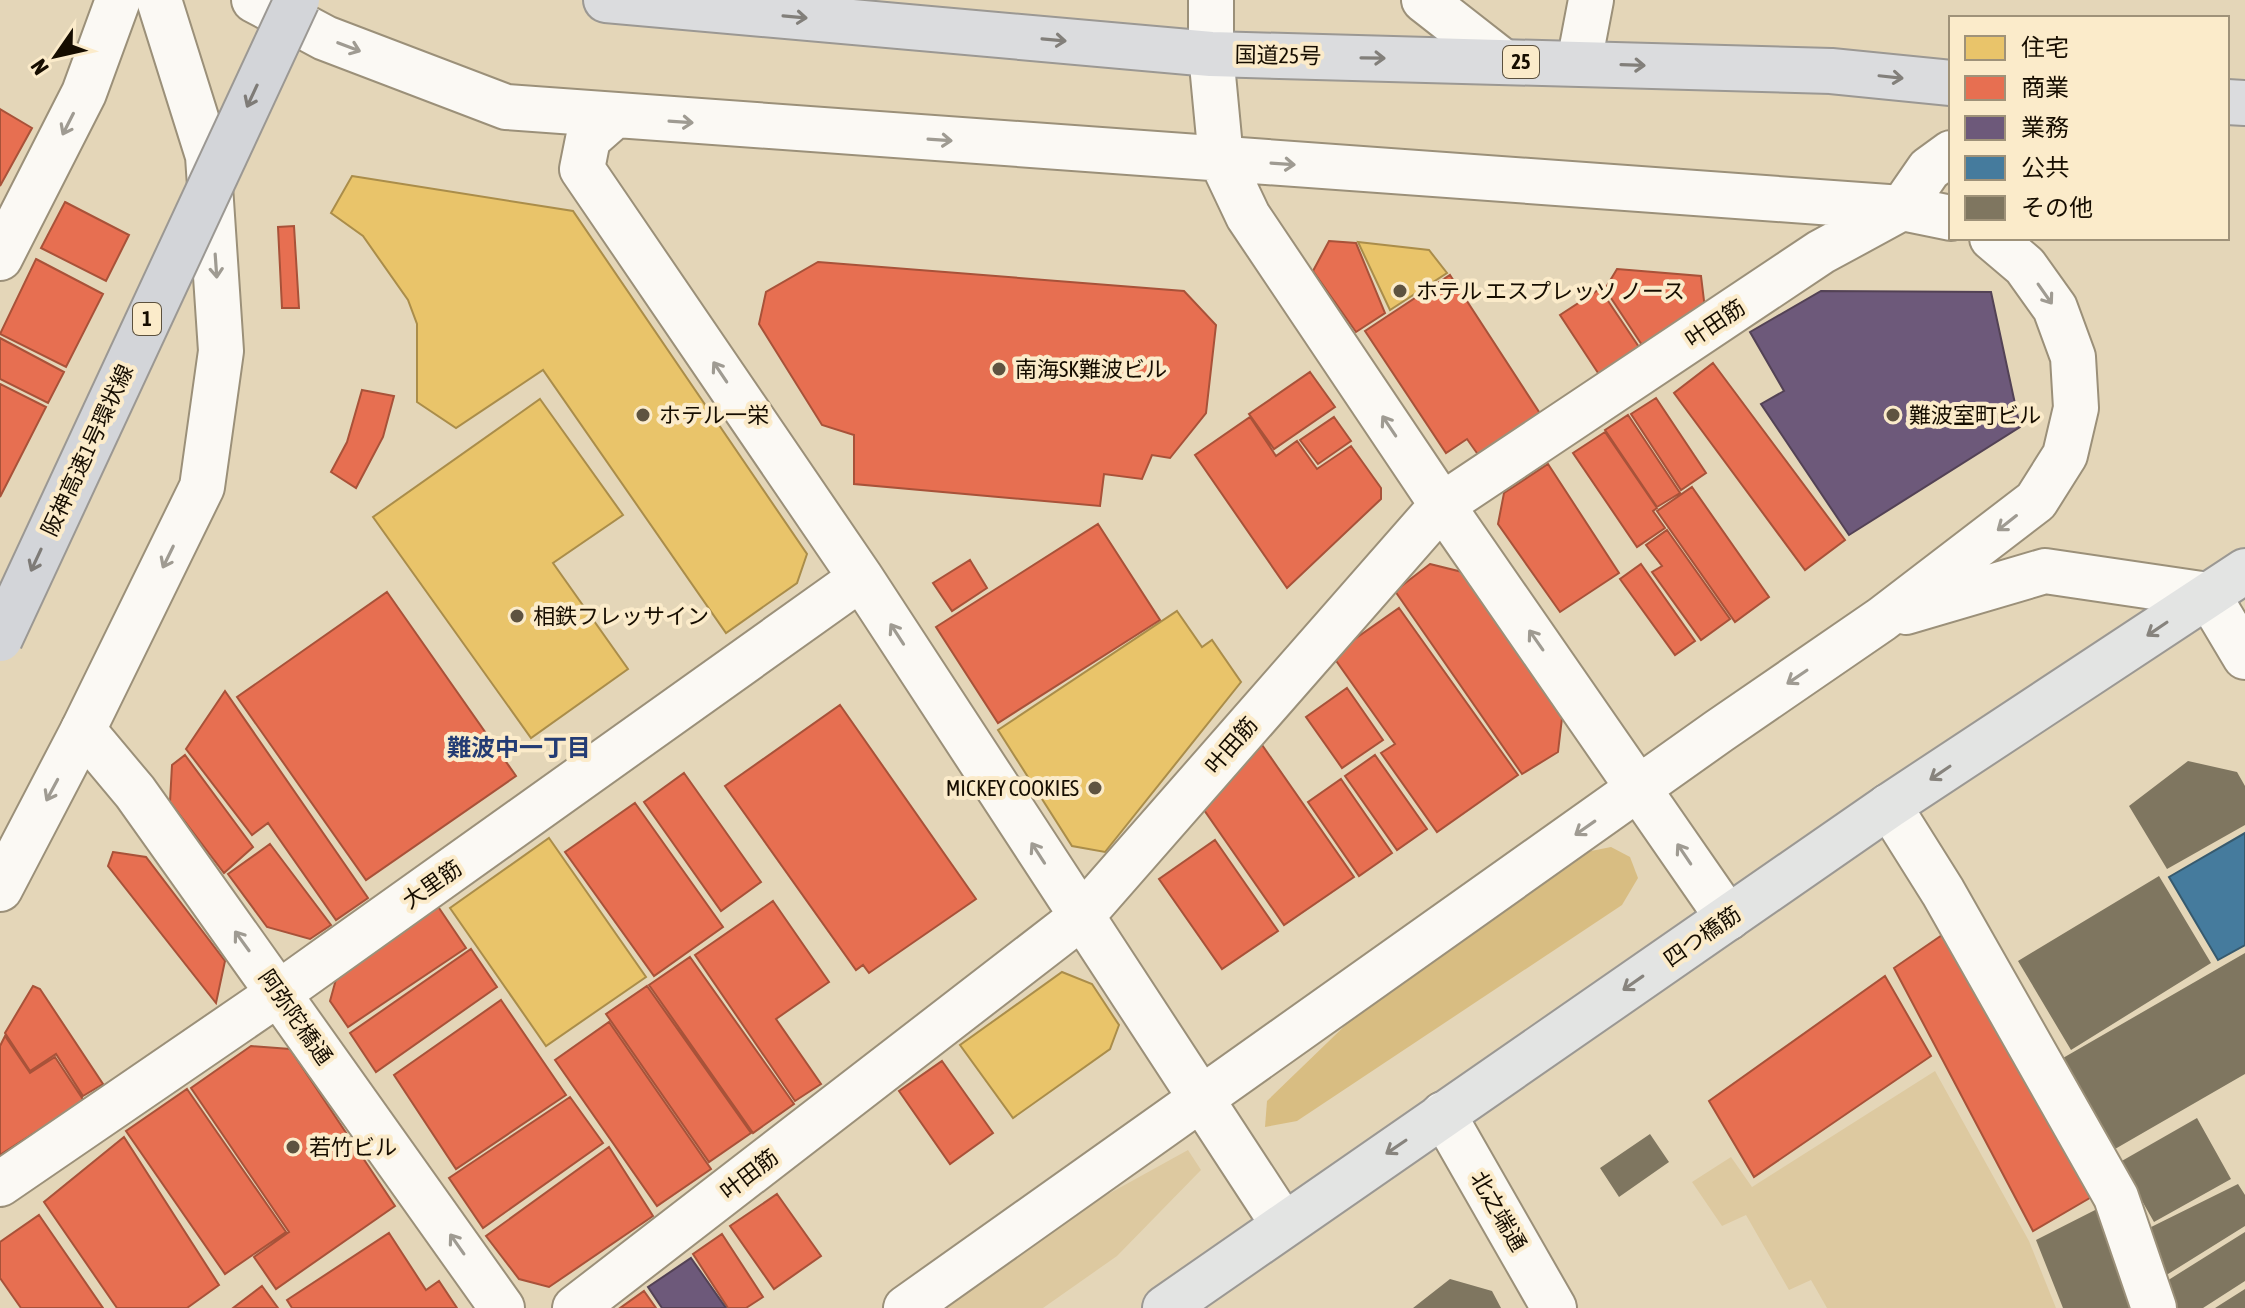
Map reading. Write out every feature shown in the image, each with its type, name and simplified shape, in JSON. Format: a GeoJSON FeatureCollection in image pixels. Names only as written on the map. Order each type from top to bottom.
{"type":"FeatureCollection","features":[{"type":"Feature","properties":{"kind":"highway","name":"阪神高速1号環状線"},"geometry":{"type":"LineString","coordinates":[[0,639],[297,0]]}},
{"type":"Feature","properties":{"kind":"highway","name":"国道25号"},"geometry":{"type":"LineString","coordinates":[[606,0],[1211,54],[1831,71],[1949,83]]}},
{"type":"Feature","properties":{"kind":"main road","name":"四つ橋筋"},"geometry":{"type":"LineString","coordinates":[[1165,1308],[1889,806],[2245,571]]}},
{"type":"Feature","properties":{"kind":"street"},"geometry":{"type":"LineString","coordinates":[[0,258],[84,93],[118,0]]}},
{"type":"Feature","properties":{"kind":"street"},"geometry":{"type":"LineString","coordinates":[[0,889],[83,730],[202,487],[221,351],[208,156],[159,0]]}},
{"type":"Feature","properties":{"kind":"street"},"geometry":{"type":"LineString","coordinates":[[254,0],[325,38],[506,107],[1902,208],[1949,218]]}},
{"type":"Feature","properties":{"kind":"street"},"geometry":{"type":"LineString","coordinates":[[1211,0],[1211,54],[1221,159],[1248,216],[1442,505],[1728,918]]}},
{"type":"Feature","properties":{"kind":"street"},"geometry":{"type":"LineString","coordinates":[[1424,0],[1502,61]]}},
{"type":"Feature","properties":{"kind":"street"},"geometry":{"type":"LineString","coordinates":[[1579,63],[1591,0]]}},
{"type":"Feature","properties":{"kind":"street"},"geometry":{"type":"LineString","coordinates":[[613,117],[588,139],[582,169],[861,578],[1080,918],[1203,1099],[1283,1224]]}},
{"type":"Feature","properties":{"kind":"street"},"geometry":{"type":"LineString","coordinates":[[1902,208],[1929,169],[1949,154]]}},
{"type":"Feature","properties":{"kind":"street","name":"叶田筋"},"geometry":{"type":"LineString","coordinates":[[575,1308],[1080,918],[1442,505],[1821,252],[1902,208]]}},
{"type":"Feature","properties":{"kind":"street"},"geometry":{"type":"LineString","coordinates":[[906,1308],[1882,619],[2036,501],[2065,455],[2076,408],[2073,357],[2048,298],[2025,266],[1994,240]]}},
{"type":"Feature","properties":{"kind":"street"},"geometry":{"type":"LineString","coordinates":[[1882,619],[2045,571],[2208,595],[2245,657]]}},
{"type":"Feature","properties":{"kind":"street","name":"大里筋"},"geometry":{"type":"LineString","coordinates":[[0,1184],[279,993],[861,578]]}},
{"type":"Feature","properties":{"kind":"street","name":"阿弥陀橋通"},"geometry":{"type":"LineString","coordinates":[[83,730],[135,792],[502,1308]]}},
{"type":"Feature","properties":{"kind":"street"},"geometry":{"type":"LineString","coordinates":[[1889,806],[1943,892],[2116,1197],[2154,1308]]}},
{"type":"Feature","properties":{"kind":"street","name":"北之端通"},"geometry":{"type":"LineString","coordinates":[[1443,1114],[1554,1308]]}},
{"type":"Feature","properties":{"kind":"shaded area"},"geometry":{"type":"Polygon","coordinates":[[[1611,847],[1630,857],[1638,878],[1622,905],[1297,1121],[1265,1127],[1267,1101],[1358,1013],[1586,852],[1611,847]]]}},
{"type":"Feature","properties":{"kind":"shaded area"},"geometry":{"type":"Polygon","coordinates":[[[1935,1071],[2029,1241],[2056,1308],[1827,1308],[1811,1280],[1789,1290],[1746,1215],[1722,1226],[1692,1182],[1731,1157],[1752,1187],[1935,1071]]]}},
{"type":"Feature","properties":{"kind":"shaded area"},"geometry":{"type":"Polygon","coordinates":[[[1188,1150],[1201,1170],[1117,1256],[1043,1308],[943,1308],[1083,1208],[1188,1150]]]}},
{"type":"Feature","properties":{"kind":"building: 住宅","name":"ホテル一栄"},"geometry":{"type":"Polygon","coordinates":[[[352,176],[573,211],[807,554],[797,583],[726,633],[543,370],[456,428],[417,402],[417,324],[408,300],[363,236],[331,213],[352,176]]]}},
{"type":"Feature","properties":{"kind":"building: 住宅","name":"ホテル エスプレッソ ノース"},"geometry":{"type":"Polygon","coordinates":[[[1358,242],[1429,250],[1447,273],[1390,310],[1358,242]]]}},
{"type":"Feature","properties":{"kind":"building: 住宅","name":"相鉄フレッサイン"},"geometry":{"type":"Polygon","coordinates":[[[540,399],[623,515],[553,563],[628,669],[531,738],[373,517],[540,399]]]}},
{"type":"Feature","properties":{"kind":"building: 住宅","name":"MICKEY COOKIES"},"geometry":{"type":"Polygon","coordinates":[[[1177,611],[1202,647],[1212,640],[1241,682],[1105,852],[1072,846],[998,730],[1177,611]]]}},
{"type":"Feature","properties":{"kind":"building: 住宅"},"geometry":{"type":"Polygon","coordinates":[[[549,838],[646,977],[546,1046],[450,908],[549,838]]]}},
{"type":"Feature","properties":{"kind":"building: 住宅"},"geometry":{"type":"Polygon","coordinates":[[[1062,972],[1092,984],[1119,1025],[1110,1049],[1013,1118],[960,1045],[1062,972]]]}},
{"type":"Feature","properties":{"kind":"building: 商業"},"geometry":{"type":"Polygon","coordinates":[[[0,109],[32,128],[0,186],[0,109]]]}},
{"type":"Feature","properties":{"kind":"building: 商業"},"geometry":{"type":"Polygon","coordinates":[[[65,202],[129,235],[106,281],[41,248],[65,202]]]}},
{"type":"Feature","properties":{"kind":"building: 商業"},"geometry":{"type":"Polygon","coordinates":[[[294,226],[299,308],[282,308],[278,227],[294,226]]]}},
{"type":"Feature","properties":{"kind":"building: 商業"},"geometry":{"type":"Polygon","coordinates":[[[1329,241],[1356,243],[1385,313],[1356,332],[1313,271],[1329,241]]]}},
{"type":"Feature","properties":{"kind":"building: 商業"},"geometry":{"type":"Polygon","coordinates":[[[36,259],[103,294],[66,367],[0,334],[36,259]]]}},
{"type":"Feature","properties":{"kind":"building: 商業","name":"南海SK難波ビル"},"geometry":{"type":"Polygon","coordinates":[[[818,262],[1184,291],[1216,325],[1206,413],[1170,458],[1152,455],[1142,479],[1104,474],[1100,506],[854,484],[854,435],[822,425],[759,324],[766,292],[818,262]]]}},
{"type":"Feature","properties":{"kind":"building: 商業"},"geometry":{"type":"Polygon","coordinates":[[[1617,269],[1701,276],[1705,309],[1646,351],[1605,289],[1617,269]]]}},
{"type":"Feature","properties":{"kind":"building: 商業"},"geometry":{"type":"Polygon","coordinates":[[[1450,275],[1541,415],[1479,456],[1467,439],[1446,453],[1365,331],[1450,275]]]}},
{"type":"Feature","properties":{"kind":"building: 商業"},"geometry":{"type":"Polygon","coordinates":[[[1600,289],[1643,353],[1602,379],[1560,315],[1600,289]]]}},
{"type":"Feature","properties":{"kind":"building: 商業"},"geometry":{"type":"Polygon","coordinates":[[[0,338],[64,372],[48,403],[0,379],[0,338]]]}},
{"type":"Feature","properties":{"kind":"building: 商業"},"geometry":{"type":"Polygon","coordinates":[[[1713,363],[1845,540],[1805,570],[1674,393],[1713,363]]]}},
{"type":"Feature","properties":{"kind":"building: 商業"},"geometry":{"type":"Polygon","coordinates":[[[1310,372],[1335,407],[1274,449],[1249,414],[1310,372]]]}},
{"type":"Feature","properties":{"kind":"building: 商業"},"geometry":{"type":"Polygon","coordinates":[[[0,384],[46,407],[0,497],[0,384]]]}},
{"type":"Feature","properties":{"kind":"building: 商業"},"geometry":{"type":"Polygon","coordinates":[[[362,390],[394,396],[383,437],[356,488],[331,472],[347,442],[362,390]]]}},
{"type":"Feature","properties":{"kind":"building: 商業"},"geometry":{"type":"Polygon","coordinates":[[[1656,398],[1706,473],[1681,490],[1631,414],[1656,398]]]}},
{"type":"Feature","properties":{"kind":"building: 商業"},"geometry":{"type":"Polygon","coordinates":[[[1628,415],[1680,493],[1657,507],[1605,430],[1628,415]]]}},
{"type":"Feature","properties":{"kind":"building: 商業"},"geometry":{"type":"Polygon","coordinates":[[[1250,417],[1276,456],[1297,441],[1317,469],[1351,446],[1381,488],[1381,499],[1287,588],[1195,455],[1250,417]]]}},
{"type":"Feature","properties":{"kind":"building: 商業"},"geometry":{"type":"Polygon","coordinates":[[[1334,417],[1351,441],[1318,464],[1300,440],[1334,417]]]}},
{"type":"Feature","properties":{"kind":"building: 商業"},"geometry":{"type":"Polygon","coordinates":[[[1605,432],[1657,508],[1653,511],[1665,528],[1637,547],[1573,453],[1605,432]]]}},
{"type":"Feature","properties":{"kind":"building: 商業"},"geometry":{"type":"Polygon","coordinates":[[[1548,464],[1619,573],[1560,612],[1498,524],[1504,493],[1548,464]]]}},
{"type":"Feature","properties":{"kind":"building: 商業"},"geometry":{"type":"Polygon","coordinates":[[[1692,487],[1769,597],[1735,622],[1657,511],[1692,487]]]}},
{"type":"Feature","properties":{"kind":"building: 商業"},"geometry":{"type":"Polygon","coordinates":[[[1098,524],[1160,620],[998,723],[936,627],[1098,524]]]}},
{"type":"Feature","properties":{"kind":"building: 商業"},"geometry":{"type":"Polygon","coordinates":[[[1667,530],[1730,619],[1701,640],[1652,572],[1662,566],[1646,545],[1667,530]]]}},
{"type":"Feature","properties":{"kind":"building: 商業"},"geometry":{"type":"Polygon","coordinates":[[[970,560],[987,588],[952,611],[933,583],[970,560]]]}},
{"type":"Feature","properties":{"kind":"building: 商業"},"geometry":{"type":"Polygon","coordinates":[[[1430,564],[1462,572],[1562,718],[1558,752],[1522,774],[1395,591],[1430,564]]]}},
{"type":"Feature","properties":{"kind":"building: 商業"},"geometry":{"type":"Polygon","coordinates":[[[1641,564],[1695,641],[1675,655],[1620,579],[1641,564]]]}},
{"type":"Feature","properties":{"kind":"building: 商業"},"geometry":{"type":"Polygon","coordinates":[[[387,592],[516,776],[366,880],[237,697],[387,592]]]}},
{"type":"Feature","properties":{"kind":"building: 商業"},"geometry":{"type":"Polygon","coordinates":[[[1399,608],[1518,775],[1437,832],[1381,753],[1395,744],[1332,655],[1399,608]]]}},
{"type":"Feature","properties":{"kind":"building: 商業"},"geometry":{"type":"Polygon","coordinates":[[[1347,688],[1383,740],[1342,768],[1306,717],[1347,688]]]}},
{"type":"Feature","properties":{"kind":"building: 商業"},"geometry":{"type":"Polygon","coordinates":[[[225,691],[368,898],[336,920],[268,823],[252,835],[186,749],[225,691]]]}},
{"type":"Feature","properties":{"kind":"building: 商業"},"geometry":{"type":"Polygon","coordinates":[[[840,705],[976,899],[869,973],[863,965],[856,970],[725,786],[840,705]]]}},
{"type":"Feature","properties":{"kind":"building: 商業"},"geometry":{"type":"Polygon","coordinates":[[[1260,742],[1354,877],[1284,925],[1202,807],[1260,742]]]}},
{"type":"Feature","properties":{"kind":"building: 商業"},"geometry":{"type":"Polygon","coordinates":[[[185,755],[253,847],[224,873],[170,802],[172,765],[185,755]]]}},
{"type":"Feature","properties":{"kind":"building: 商業"},"geometry":{"type":"Polygon","coordinates":[[[1375,755],[1427,829],[1397,850],[1345,776],[1375,755]]]}},
{"type":"Feature","properties":{"kind":"building: 商業"},"geometry":{"type":"Polygon","coordinates":[[[684,773],[761,882],[721,911],[644,802],[684,773]]]}},
{"type":"Feature","properties":{"kind":"building: 商業"},"geometry":{"type":"Polygon","coordinates":[[[1341,779],[1392,853],[1359,876],[1308,802],[1341,779]]]}},
{"type":"Feature","properties":{"kind":"building: 商業"},"geometry":{"type":"Polygon","coordinates":[[[635,803],[723,927],[654,976],[565,852],[635,803]]]}},
{"type":"Feature","properties":{"kind":"building: 商業"},"geometry":{"type":"Polygon","coordinates":[[[1215,840],[1278,931],[1222,969],[1159,879],[1215,840]]]}},
{"type":"Feature","properties":{"kind":"building: 商業"},"geometry":{"type":"Polygon","coordinates":[[[270,844],[331,925],[310,939],[267,927],[228,874],[270,844]]]}},
{"type":"Feature","properties":{"kind":"building: 商業"},"geometry":{"type":"Polygon","coordinates":[[[113,852],[146,857],[225,961],[216,1003],[108,866],[113,852]]]}},
{"type":"Feature","properties":{"kind":"building: 商業"},"geometry":{"type":"Polygon","coordinates":[[[773,901],[829,982],[776,1019],[821,1084],[795,1101],[695,955],[773,901]]]}},
{"type":"Feature","properties":{"kind":"building: 商業"},"geometry":{"type":"Polygon","coordinates":[[[437,905],[466,948],[348,1027],[330,1001],[338,972],[437,905]]]}},
{"type":"Feature","properties":{"kind":"building: 商業"},"geometry":{"type":"Polygon","coordinates":[[[1948,931],[2095,1195],[2033,1231],[1894,968],[1948,931]]]}},
{"type":"Feature","properties":{"kind":"building: 商業"},"geometry":{"type":"Polygon","coordinates":[[[471,949],[497,987],[376,1072],[350,1033],[471,949]]]}},
{"type":"Feature","properties":{"kind":"building: 商業"},"geometry":{"type":"Polygon","coordinates":[[[690,957],[794,1104],[753,1133],[649,985],[690,957]]]}},
{"type":"Feature","properties":{"kind":"building: 商業"},"geometry":{"type":"Polygon","coordinates":[[[1885,976],[1931,1056],[1754,1177],[1709,1101],[1885,976]]]}},
{"type":"Feature","properties":{"kind":"building: 商業"},"geometry":{"type":"Polygon","coordinates":[[[33,986],[40,989],[103,1084],[83,1096],[56,1054],[30,1071],[5,1033],[33,986]]]}},
{"type":"Feature","properties":{"kind":"building: 商業"},"geometry":{"type":"Polygon","coordinates":[[[647,986],[751,1133],[709,1162],[606,1014],[647,986]]]}},
{"type":"Feature","properties":{"kind":"building: 商業"},"geometry":{"type":"Polygon","coordinates":[[[501,1000],[566,1095],[456,1169],[394,1075],[501,1000]]]}},
{"type":"Feature","properties":{"kind":"building: 商業"},"geometry":{"type":"Polygon","coordinates":[[[609,1022],[711,1169],[657,1206],[555,1060],[609,1022]]]}},
{"type":"Feature","properties":{"kind":"building: 商業"},"geometry":{"type":"Polygon","coordinates":[[[5,1036],[30,1073],[55,1057],[84,1101],[0,1155],[0,1046],[5,1036]]]}},
{"type":"Feature","properties":{"kind":"building: 商業","name":"若竹ビル"},"geometry":{"type":"Polygon","coordinates":[[[251,1046],[290,1049],[395,1206],[276,1289],[254,1257],[289,1232],[191,1088],[251,1046]]]}},
{"type":"Feature","properties":{"kind":"building: 商業"},"geometry":{"type":"Polygon","coordinates":[[[942,1061],[993,1133],[950,1164],[899,1091],[942,1061]]]}},
{"type":"Feature","properties":{"kind":"building: 商業"},"geometry":{"type":"Polygon","coordinates":[[[187,1089],[286,1232],[225,1274],[126,1131],[187,1089]]]}},
{"type":"Feature","properties":{"kind":"building: 商業"},"geometry":{"type":"Polygon","coordinates":[[[570,1097],[603,1143],[483,1228],[449,1178],[570,1097]]]}},
{"type":"Feature","properties":{"kind":"building: 商業"},"geometry":{"type":"Polygon","coordinates":[[[124,1137],[219,1285],[187,1308],[117,1308],[44,1202],[124,1137]]]}},
{"type":"Feature","properties":{"kind":"building: 商業"},"geometry":{"type":"Polygon","coordinates":[[[609,1147],[653,1216],[549,1287],[519,1279],[486,1236],[609,1147]]]}},
{"type":"Feature","properties":{"kind":"building: 商業"},"geometry":{"type":"Polygon","coordinates":[[[777,1194],[821,1256],[774,1289],[730,1226],[777,1194]]]}},
{"type":"Feature","properties":{"kind":"building: 商業"},"geometry":{"type":"Polygon","coordinates":[[[39,1215],[103,1308],[21,1308],[0,1278],[0,1242],[39,1215]]]}},
{"type":"Feature","properties":{"kind":"building: 商業"},"geometry":{"type":"Polygon","coordinates":[[[389,1233],[426,1290],[439,1281],[457,1308],[292,1308],[287,1300],[389,1233]]]}},
{"type":"Feature","properties":{"kind":"building: 商業"},"geometry":{"type":"Polygon","coordinates":[[[722,1234],[763,1297],[746,1308],[728,1308],[693,1254],[722,1234]]]}},
{"type":"Feature","properties":{"kind":"building: 商業"},"geometry":{"type":"Polygon","coordinates":[[[262,1286],[278,1308],[233,1308],[262,1286]]]}},
{"type":"Feature","properties":{"kind":"building: 商業"},"geometry":{"type":"Polygon","coordinates":[[[644,1291],[656,1308],[620,1308],[644,1291]]]}},
{"type":"Feature","properties":{"kind":"building: 業務","name":"難波室町ビル"},"geometry":{"type":"Polygon","coordinates":[[[1821,291],[1991,292],[2020,427],[1849,535],[1761,404],[1784,391],[1750,332],[1821,291]]]}},
{"type":"Feature","properties":{"kind":"building: 業務"},"geometry":{"type":"Polygon","coordinates":[[[691,1258],[726,1308],[662,1308],[648,1287],[691,1258]]]}},
{"type":"Feature","properties":{"kind":"building: 公共"},"geometry":{"type":"Polygon","coordinates":[[[2245,833],[2245,945],[2218,960],[2169,877],[2245,833]]]}},
{"type":"Feature","properties":{"kind":"building: その他"},"geometry":{"type":"Polygon","coordinates":[[[2188,761],[2237,772],[2245,786],[2245,825],[2167,869],[2129,806],[2188,761]]]}},
{"type":"Feature","properties":{"kind":"building: その他"},"geometry":{"type":"Polygon","coordinates":[[[2159,876],[2211,963],[2071,1050],[2018,961],[2159,876]]]}},
{"type":"Feature","properties":{"kind":"building: その他"},"geometry":{"type":"Polygon","coordinates":[[[2245,953],[2245,1074],[2115,1149],[2063,1058],[2245,953]]]}},
{"type":"Feature","properties":{"kind":"building: その他"},"geometry":{"type":"Polygon","coordinates":[[[2197,1118],[2231,1179],[2154,1222],[2120,1162],[2197,1118]]]}},
{"type":"Feature","properties":{"kind":"building: その他"},"geometry":{"type":"Polygon","coordinates":[[[1650,1134],[1669,1162],[1619,1197],[1600,1168],[1650,1134]]]}},
{"type":"Feature","properties":{"kind":"building: その他"},"geometry":{"type":"Polygon","coordinates":[[[2238,1184],[2245,1195],[2245,1226],[2160,1279],[2141,1232],[2238,1184]]]}},
{"type":"Feature","properties":{"kind":"building: その他"},"geometry":{"type":"Polygon","coordinates":[[[2103,1206],[2139,1308],[2063,1308],[2036,1240],[2103,1206]]]}},
{"type":"Feature","properties":{"kind":"building: その他"},"geometry":{"type":"Polygon","coordinates":[[[2245,1232],[2245,1281],[2203,1308],[2171,1308],[2162,1284],[2245,1232]]]}},
{"type":"Feature","properties":{"kind":"building: その他"},"geometry":{"type":"Polygon","coordinates":[[[1450,1279],[1492,1291],[1501,1308],[1413,1308],[1450,1279]]]}},
{"type":"Feature","properties":{"kind":"building: その他"},"geometry":{"type":"Polygon","coordinates":[[[2245,1289],[2245,1308],[2215,1308],[2245,1289]]]}},
{"type":"Feature","properties":{"kind":"place","name":"ホテル エスプレッソ ノース"},"geometry":{"type":"Point","coordinates":[1400,291]}},
{"type":"Feature","properties":{"kind":"place","name":"南海SK難波ビル"},"geometry":{"type":"Point","coordinates":[999,369]}},
{"type":"Feature","properties":{"kind":"place","name":"ホテル一栄"},"geometry":{"type":"Point","coordinates":[643,415]}},
{"type":"Feature","properties":{"kind":"place","name":"難波室町ビル"},"geometry":{"type":"Point","coordinates":[1893,415]}},
{"type":"Feature","properties":{"kind":"place","name":"相鉄フレッサイン"},"geometry":{"type":"Point","coordinates":[517,616]}},
{"type":"Feature","properties":{"kind":"place","name":"MICKEY COOKIES"},"geometry":{"type":"Point","coordinates":[1095,788]}},
{"type":"Feature","properties":{"kind":"place","name":"若竹ビル"},"geometry":{"type":"Point","coordinates":[293,1147]}},
{"type":"Feature","properties":{"kind":"district","name":"難波中一丁目"},"geometry":{"type":"Point","coordinates":[519,748]}}]}
